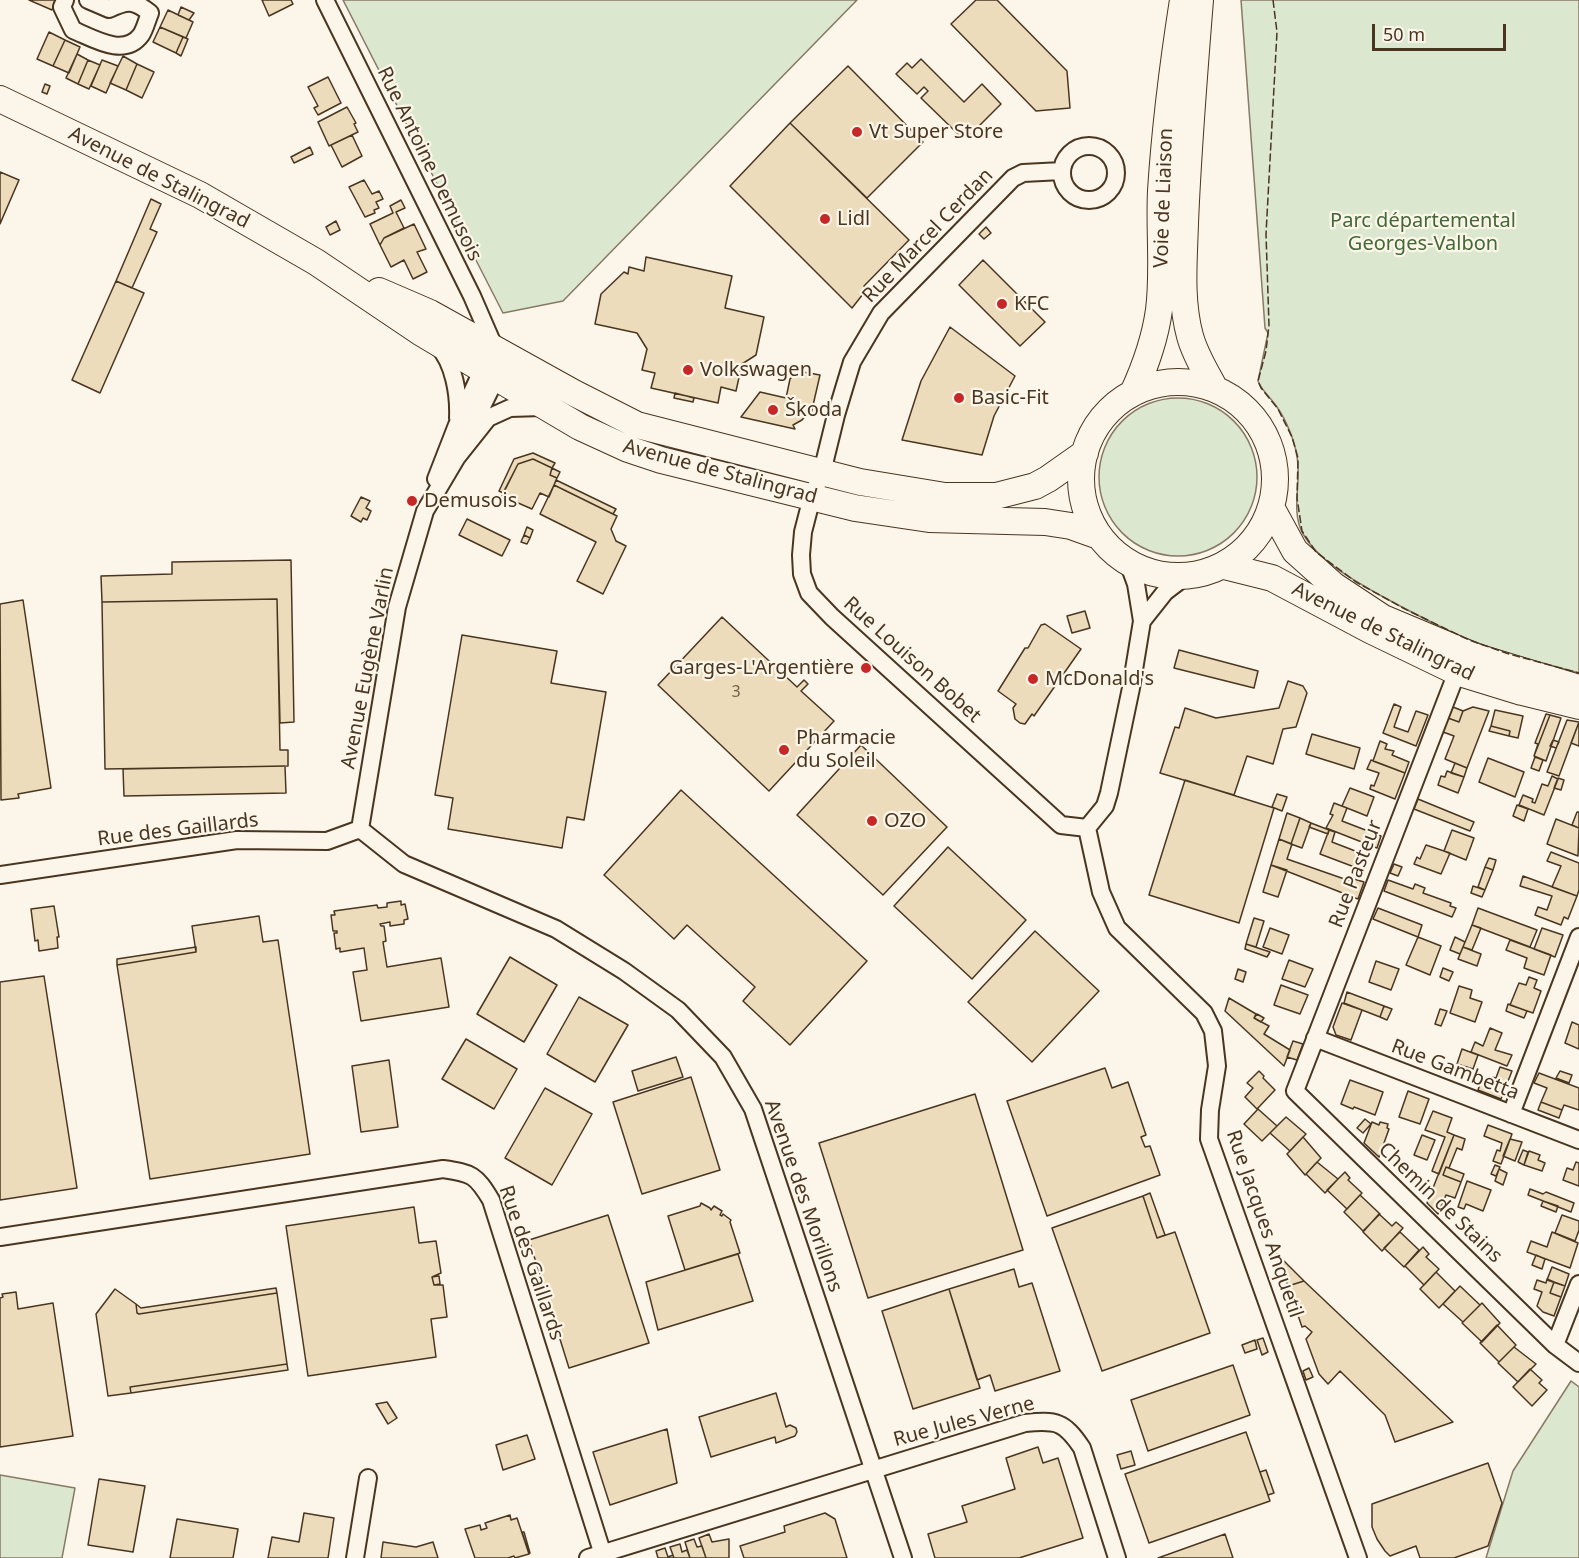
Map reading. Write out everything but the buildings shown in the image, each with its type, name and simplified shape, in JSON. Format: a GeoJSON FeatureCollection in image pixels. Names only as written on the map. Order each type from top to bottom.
{"type":"FeatureCollection","features":[{"type":"Feature","properties":{"kind":"main road","name":"Voie de Liaison"},"geometry":{"type":"LineString","coordinates":[[1133,393],[1153,340],[1159,311],[1160,209],[1165,126],[1183,0]]}},
{"type":"Feature","properties":{"kind":"main road","name":"Voie de Liaison"},"geometry":{"type":"LineString","coordinates":[[1200,0],[1186,190],[1185,310],[1196,354],[1215,389]]}},
{"type":"Feature","properties":{"kind":"main road","name":"Avenue de Stalingrad"},"geometry":{"type":"LineString","coordinates":[[0,99],[200,195],[316,262],[434,340],[638,425],[860,482],[945,496],[996,496],[1035,486],[1085,453]]}},
{"type":"Feature","properties":{"kind":"main road","name":"Avenue de Stalingrad"},"geometry":{"type":"LineString","coordinates":[[316,262],[430,313],[490,365],[547,408],[607,441],[644,455],[855,508],[941,519],[1045,522],[1071,526],[1099,537]]}},
{"type":"Feature","properties":{"kind":"main road"},"geometry":{"type":"LineString","coordinates":[[1174,382],[1195,383],[1215,389],[1235,400],[1252,416],[1265,436],[1273,458],[1276,482],[1272,509],[1254,540],[1240,555],[1224,566],[1205,573],[1186,576],[1156,574],[1128,562],[1099,537],[1083,498],[1082,474],[1085,453],[1093,433],[1104,417],[1133,393],[1174,382]]}},
{"type":"Feature","properties":{"kind":"main road","name":"Avenue de Stalingrad"},"geometry":{"type":"LineString","coordinates":[[1272,509],[1295,551],[1333,585],[1383,618],[1476,657],[1579,688]]}},
{"type":"Feature","properties":{"kind":"main road","name":"Avenue de Stalingrad"},"geometry":{"type":"LineString","coordinates":[[1224,566],[1256,572],[1272,578],[1370,630],[1457,672],[1522,692],[1579,706]]}},
{"type":"Feature","properties":{"kind":"street"},"geometry":{"type":"LineString","coordinates":[[65,0],[62,7],[74,30],[113,47],[132,43],[141,35],[150,13],[139,3],[125,1],[109,9],[88,0]]}},
{"type":"Feature","properties":{"kind":"street","name":"Rue Antoine Demusois"},"geometry":{"type":"LineString","coordinates":[[325,0],[472,296],[492,342],[490,365]]}},
{"type":"Feature","properties":{"kind":"street","name":"Rue Marcel Cerdan"},"geometry":{"type":"LineString","coordinates":[[822,472],[852,362],[881,313],[1013,178],[1023,173],[1062,171]]}},
{"type":"Feature","properties":{"kind":"street"},"geometry":{"type":"LineString","coordinates":[[434,340],[444,351],[456,385],[457,424]]}},
{"type":"Feature","properties":{"kind":"street"},"geometry":{"type":"LineString","coordinates":[[425,511],[457,424],[490,365]]}},
{"type":"Feature","properties":{"kind":"street"},"geometry":{"type":"LineString","coordinates":[[457,457],[490,365]]}},
{"type":"Feature","properties":{"kind":"street","name":"Avenue Eugène Varlin"},"geometry":{"type":"LineString","coordinates":[[360,830],[397,607],[425,511],[457,457],[488,418],[510,408],[524,406],[547,408]]}},
{"type":"Feature","properties":{"kind":"street","name":"Rue Louison Bobet"},"geometry":{"type":"LineString","coordinates":[[822,472],[812,497],[803,532],[802,574],[809,592],[832,616],[1060,825],[1087,828]]}},
{"type":"Feature","properties":{"kind":"street"},"geometry":{"type":"LineString","coordinates":[[1087,828],[1105,806],[1109,793],[1131,688],[1142,621],[1136,584],[1128,562]]}},
{"type":"Feature","properties":{"kind":"street"},"geometry":{"type":"LineString","coordinates":[[1142,621],[1165,592],[1186,576]]}},
{"type":"Feature","properties":{"kind":"street","name":"Rue Pasteur"},"geometry":{"type":"LineString","coordinates":[[1295,1091],[1457,672]]}},
{"type":"Feature","properties":{"kind":"street","name":"Rue Jacques Anquetil"},"geometry":{"type":"LineString","coordinates":[[1087,828],[1101,892],[1118,928],[1204,1013],[1213,1030],[1217,1066],[1210,1110],[1209,1139],[1358,1558]]}},
{"type":"Feature","properties":{"kind":"street","name":"Rue des Gaillards"},"geometry":{"type":"LineString","coordinates":[[0,875],[237,840],[327,841],[360,830]]}},
{"type":"Feature","properties":{"kind":"street","name":"Avenue des Morillons"},"geometry":{"type":"LineString","coordinates":[[360,830],[404,864],[556,929],[624,971],[678,1010],[723,1057],[753,1109],[903,1558]]}},
{"type":"Feature","properties":{"kind":"street"},"geometry":{"type":"LineString","coordinates":[[1511,1114],[1579,937]]}},
{"type":"Feature","properties":{"kind":"street","name":"Rue Gambetta"},"geometry":{"type":"LineString","coordinates":[[1315,1038],[1579,1140]]}},
{"type":"Feature","properties":{"kind":"street","name":"Chemin de Stains"},"geometry":{"type":"LineString","coordinates":[[1295,1091],[1555,1344],[1579,1363]]}},
{"type":"Feature","properties":{"kind":"street","name":"Rue des Gaillards"},"geometry":{"type":"LineString","coordinates":[[0,1237],[443,1169],[464,1172],[480,1181],[491,1200],[598,1556],[874,1468]]}},
{"type":"Feature","properties":{"kind":"street"},"geometry":{"type":"LineString","coordinates":[[1555,1344],[1579,1284]]}},
{"type":"Feature","properties":{"kind":"street","name":"Rue Jules Verne"},"geometry":{"type":"LineString","coordinates":[[874,1468],[1025,1423],[1052,1421],[1072,1433],[1082,1448],[1117,1558]]}},
{"type":"Feature","properties":{"kind":"street"},"geometry":{"type":"LineString","coordinates":[[355,1558],[368,1478]]}},
{"type":"Feature","properties":{"kind":"green space"},"geometry":{"type":"Polygon","coordinates":[[[343,0],[857,0],[563,301],[503,313],[343,0]]]}},
{"type":"Feature","properties":{"kind":"green space","name":"Parc départemental Georges-Valbon"},"geometry":{"type":"Polygon","coordinates":[[[1241,0],[1579,0],[1579,673],[1483,645],[1423,618],[1376,593],[1326,561],[1303,534],[1297,516],[1298,467],[1294,444],[1280,412],[1258,381],[1268,333],[1265,328],[1241,0]]]}},
{"type":"Feature","properties":{"kind":"green space"},"geometry":{"type":"Polygon","coordinates":[[[1178,398],[1193,399],[1208,404],[1222,411],[1234,421],[1244,433],[1251,447],[1256,462],[1256,492],[1251,507],[1244,521],[1234,533],[1222,543],[1208,550],[1193,555],[1178,556],[1163,555],[1148,550],[1134,543],[1122,533],[1112,521],[1105,507],[1100,492],[1099,477],[1100,462],[1105,447],[1112,433],[1122,421],[1134,411],[1148,404],[1163,399],[1178,398]]]}},
{"type":"Feature","properties":{"kind":"green space"},"geometry":{"type":"Polygon","coordinates":[[[1571,1381],[1579,1387],[1579,1558],[1486,1558],[1513,1471],[1571,1381]]]}},
{"type":"Feature","properties":{"kind":"green space"},"geometry":{"type":"Polygon","coordinates":[[[0,1475],[75,1488],[62,1558],[0,1558],[0,1475]]]}},
{"type":"Feature","properties":{"kind":"fence"},"geometry":{"type":"LineString","coordinates":[[1273,0],[1277,32],[1266,234],[1269,325],[1266,351],[1258,381],[1278,409],[1292,437],[1298,458],[1297,498],[1302,531],[1316,552],[1356,582],[1405,609],[1469,640],[1509,654],[1579,673]]}},
{"type":"Feature","properties":{"kind":"place","name":"Vt Super Store"},"geometry":{"type":"Point","coordinates":[857,132]}},
{"type":"Feature","properties":{"kind":"place","name":"Lidl"},"geometry":{"type":"Point","coordinates":[825,219]}},
{"type":"Feature","properties":{"kind":"place","name":"KFC"},"geometry":{"type":"Point","coordinates":[1002,304]}},
{"type":"Feature","properties":{"kind":"place","name":"Volkswagen"},"geometry":{"type":"Point","coordinates":[688,370]}},
{"type":"Feature","properties":{"kind":"place","name":"Basic-Fit"},"geometry":{"type":"Point","coordinates":[959,398]}},
{"type":"Feature","properties":{"kind":"place","name":"Škoda"},"geometry":{"type":"Point","coordinates":[773,410]}},
{"type":"Feature","properties":{"kind":"place","name":"Demusois"},"geometry":{"type":"Point","coordinates":[412,501]}},
{"type":"Feature","properties":{"kind":"place","name":"Garges-L'Argentière"},"geometry":{"type":"Point","coordinates":[866,668]}},
{"type":"Feature","properties":{"kind":"place","name":"McDonald's"},"geometry":{"type":"Point","coordinates":[1033,679]}},
{"type":"Feature","properties":{"kind":"place","name":"Pharmacie du Soleil"},"geometry":{"type":"Point","coordinates":[784,750]}},
{"type":"Feature","properties":{"kind":"place","name":"OZO"},"geometry":{"type":"Point","coordinates":[872,821]}}]}
